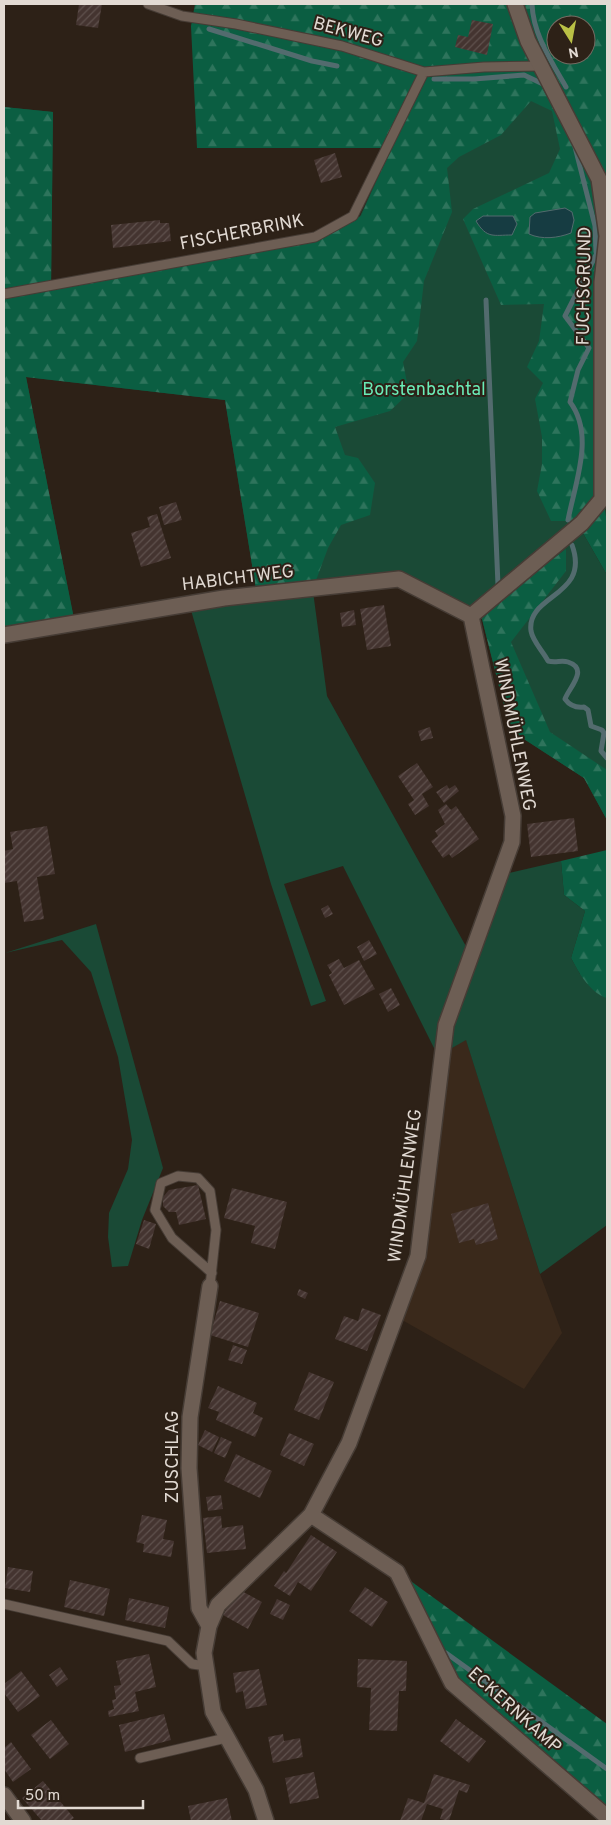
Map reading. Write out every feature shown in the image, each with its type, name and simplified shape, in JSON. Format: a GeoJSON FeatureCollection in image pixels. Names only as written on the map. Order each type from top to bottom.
{"type":"FeatureCollection","features":[{"type":"Feature","properties":{"kind":"street","name":"FUCHSGRUND"},"geometry":{"type":"LineString","coordinates":[[515,4],[528,41],[599,179],[607,236],[602,282],[605,493]]}},
{"type":"Feature","properties":{"kind":"street"},"geometry":{"type":"LineString","coordinates":[[471,616],[582,523],[605,493]]}},
{"type":"Feature","properties":{"kind":"street","name":"HABICHTWEG"},"geometry":{"type":"LineString","coordinates":[[4,635],[224,598],[399,579],[471,616]]}},
{"type":"Feature","properties":{"kind":"street","name":"WINDMÜHLENWEG"},"geometry":{"type":"LineString","coordinates":[[266,1821],[256,1790],[213,1712],[204,1653],[209,1626],[218,1606],[311,1516],[349,1443],[418,1256],[446,1026],[512,842],[513,816],[471,616]]}},
{"type":"Feature","properties":{"kind":"street","name":"ZUSCHLAG"},"geometry":{"type":"LineString","coordinates":[[209,1626],[199,1608],[189,1468],[190,1417],[211,1280]]}},
{"type":"Feature","properties":{"kind":"street","name":"ECKERNKAMP"},"geometry":{"type":"LineString","coordinates":[[311,1516],[396,1572],[452,1683],[607,1817]]}},
{"type":"Feature","properties":{"kind":"street"},"geometry":{"type":"LineString","coordinates":[[4,1795],[23,1821]]}},
{"type":"Feature","properties":{"kind":"lane","name":"BEKWEG"},"geometry":{"type":"LineString","coordinates":[[148,4],[182,16],[236,24],[342,46],[424,72],[484,67],[542,66]]}},
{"type":"Feature","properties":{"kind":"lane","name":"FISCHERBRINK"},"geometry":{"type":"LineString","coordinates":[[4,294],[315,236],[353,216],[424,72]]}},
{"type":"Feature","properties":{"kind":"lane"},"geometry":{"type":"LineString","coordinates":[[178,1176],[198,1178],[210,1191],[216,1230],[211,1280],[172,1238],[155,1210],[161,1183],[178,1176]]}},
{"type":"Feature","properties":{"kind":"lane"},"geometry":{"type":"LineString","coordinates":[[4,1604],[168,1641],[192,1664],[206,1666]]}},
{"type":"Feature","properties":{"kind":"lane"},"geometry":{"type":"LineString","coordinates":[[140,1758],[226,1738]]}},
{"type":"Feature","properties":{"kind":"shaded area"},"geometry":{"type":"Polygon","coordinates":[[[466,1039],[540,1274],[562,1333],[524,1389],[395,1316],[414,1254],[438,1056],[466,1039]]]}},
{"type":"Feature","properties":{"kind":"green space","name":"Borstenbachtal"},"geometry":{"type":"Polygon","coordinates":[[[195,4],[607,4],[607,482],[604,492],[607,529],[607,575],[576,521],[551,521],[537,491],[542,464],[542,437],[535,399],[543,383],[527,367],[539,341],[544,304],[501,305],[463,219],[473,209],[549,173],[560,149],[552,111],[531,101],[501,135],[459,157],[447,168],[452,212],[424,281],[417,341],[403,362],[409,393],[390,411],[335,427],[345,455],[358,458],[375,483],[370,515],[341,525],[328,548],[315,583],[256,589],[225,400],[26,377],[74,619],[4,630],[4,107],[53,112],[51,290],[320,240],[361,216],[391,148],[197,148],[191,26],[195,4]]]}},
{"type":"Feature","properties":{"kind":"green space","name":"Borstenbachtal"},"geometry":{"type":"Polygon","coordinates":[[[529,4],[607,4],[576,521],[607,575],[607,820],[584,778],[510,730],[481,615],[401,571],[312,584],[327,696],[473,959],[505,874],[561,861],[564,895],[585,911],[571,958],[580,974],[607,959],[607,1225],[540,1274],[466,1040],[438,1056],[343,866],[284,884],[326,1001],[311,1006],[271,884],[188,600],[256,589],[225,400],[26,377],[74,619],[4,630],[4,107],[53,112],[51,290],[320,240],[360,216],[391,148],[529,4]]]}},
{"type":"Feature","properties":{"kind":"green space"},"geometry":{"type":"Polygon","coordinates":[[[566,549],[566,571],[511,642],[550,732],[607,770],[607,820],[584,778],[510,730],[481,615],[566,549]]]}},
{"type":"Feature","properties":{"kind":"green space"},"geometry":{"type":"Polygon","coordinates":[[[607,850],[607,998],[590,987],[571,958],[585,911],[564,895],[561,861],[607,850]]]}},
{"type":"Feature","properties":{"kind":"green space"},"geometry":{"type":"Polygon","coordinates":[[[96,924],[163,1168],[142,1220],[128,1266],[112,1267],[108,1237],[109,1213],[128,1169],[132,1140],[118,1057],[91,972],[62,940],[5,953],[96,924]]]}},
{"type":"Feature","properties":{"kind":"green space"},"geometry":{"type":"Polygon","coordinates":[[[401,1574],[607,1724],[607,1811],[451,1678],[401,1574]]]}},
{"type":"Feature","properties":{"kind":"water"},"geometry":{"type":"Polygon","coordinates":[[[565,208],[572,212],[574,220],[571,233],[550,238],[529,234],[530,217],[535,213],[565,208]]]}},
{"type":"Feature","properties":{"kind":"water"},"geometry":{"type":"Polygon","coordinates":[[[483,216],[513,216],[517,224],[512,235],[491,235],[484,231],[476,221],[483,216]]]}},
{"type":"Feature","properties":{"kind":"building"},"geometry":{"type":"Polygon","coordinates":[[[79,4],[102,4],[98,28],[76,25],[79,4]]]}},
{"type":"Feature","properties":{"kind":"building"},"geometry":{"type":"Polygon","coordinates":[[[472,20],[493,24],[487,55],[455,47],[458,35],[468,37],[472,20]]]}},
{"type":"Feature","properties":{"kind":"building"},"geometry":{"type":"Polygon","coordinates":[[[335,153],[342,177],[321,183],[314,160],[335,153]]]}},
{"type":"Feature","properties":{"kind":"building"},"geometry":{"type":"Polygon","coordinates":[[[160,220],[160,223],[169,223],[171,241],[113,248],[111,225],[160,220]]]}},
{"type":"Feature","properties":{"kind":"building"},"geometry":{"type":"Polygon","coordinates":[[[176,502],[182,520],[164,525],[159,507],[176,502]]]}},
{"type":"Feature","properties":{"kind":"building"},"geometry":{"type":"Polygon","coordinates":[[[157,514],[171,558],[141,567],[131,533],[150,527],[147,517],[157,514]]]}},
{"type":"Feature","properties":{"kind":"building"},"geometry":{"type":"Polygon","coordinates":[[[384,605],[391,646],[367,650],[360,609],[384,605]]]}},
{"type":"Feature","properties":{"kind":"building"},"geometry":{"type":"Polygon","coordinates":[[[354,610],[356,625],[342,627],[340,613],[354,610]]]}},
{"type":"Feature","properties":{"kind":"building"},"geometry":{"type":"Polygon","coordinates":[[[430,727],[433,738],[421,741],[418,731],[430,727]]]}},
{"type":"Feature","properties":{"kind":"building"},"geometry":{"type":"Polygon","coordinates":[[[417,763],[433,787],[422,794],[429,806],[415,815],[408,804],[414,800],[398,776],[417,763]]]}},
{"type":"Feature","properties":{"kind":"building"},"geometry":{"type":"Polygon","coordinates":[[[447,785],[449,789],[455,785],[459,791],[444,803],[436,792],[447,785]]]}},
{"type":"Feature","properties":{"kind":"building"},"geometry":{"type":"Polygon","coordinates":[[[446,804],[451,810],[456,806],[479,839],[452,858],[449,854],[443,858],[431,841],[438,836],[435,831],[445,824],[438,810],[446,804]]]}},
{"type":"Feature","properties":{"kind":"building"},"geometry":{"type":"Polygon","coordinates":[[[574,818],[578,851],[531,857],[527,824],[574,818]]]}},
{"type":"Feature","properties":{"kind":"building"},"geometry":{"type":"Polygon","coordinates":[[[47,826],[55,874],[37,877],[44,919],[24,922],[17,881],[4,883],[4,851],[13,849],[10,832],[47,826]]]}},
{"type":"Feature","properties":{"kind":"building"},"geometry":{"type":"Polygon","coordinates":[[[328,905],[333,914],[325,918],[321,909],[328,905]]]}},
{"type":"Feature","properties":{"kind":"building"},"geometry":{"type":"Polygon","coordinates":[[[369,940],[377,954],[364,961],[357,947],[369,940]]]}},
{"type":"Feature","properties":{"kind":"building"},"geometry":{"type":"Polygon","coordinates":[[[339,959],[344,968],[359,960],[375,989],[344,1005],[329,975],[332,973],[327,965],[339,959]]]}},
{"type":"Feature","properties":{"kind":"building"},"geometry":{"type":"Polygon","coordinates":[[[391,988],[400,1005],[388,1012],[379,994],[391,988]]]}},
{"type":"Feature","properties":{"kind":"building"},"geometry":{"type":"Polygon","coordinates":[[[198,1185],[206,1219],[179,1225],[176,1212],[169,1212],[163,1206],[163,1197],[169,1190],[198,1185]]]}},
{"type":"Feature","properties":{"kind":"building"},"geometry":{"type":"Polygon","coordinates":[[[232,1188],[287,1202],[275,1249],[251,1243],[255,1226],[224,1218],[232,1188]]]}},
{"type":"Feature","properties":{"kind":"building"},"geometry":{"type":"Polygon","coordinates":[[[488,1203],[498,1239],[476,1245],[474,1239],[459,1243],[451,1214],[488,1203]]]}},
{"type":"Feature","properties":{"kind":"building"},"geometry":{"type":"Polygon","coordinates":[[[144,1220],[156,1224],[149,1249],[136,1244],[144,1220]]]}},
{"type":"Feature","properties":{"kind":"building"},"geometry":{"type":"Polygon","coordinates":[[[299,1289],[308,1293],[305,1299],[297,1295],[299,1289]]]}},
{"type":"Feature","properties":{"kind":"building"},"geometry":{"type":"Polygon","coordinates":[[[220,1301],[259,1313],[248,1347],[210,1335],[220,1301]]]}},
{"type":"Feature","properties":{"kind":"building"},"geometry":{"type":"Polygon","coordinates":[[[362,1308],[381,1315],[367,1351],[335,1339],[344,1316],[358,1321],[362,1308]]]}},
{"type":"Feature","properties":{"kind":"building"},"geometry":{"type":"Polygon","coordinates":[[[233,1345],[247,1350],[242,1364],[228,1360],[233,1345]]]}},
{"type":"Feature","properties":{"kind":"building"},"geometry":{"type":"Polygon","coordinates":[[[309,1372],[334,1382],[319,1420],[294,1410],[309,1372]]]}},
{"type":"Feature","properties":{"kind":"building"},"geometry":{"type":"Polygon","coordinates":[[[218,1386],[257,1403],[253,1413],[263,1418],[255,1437],[216,1420],[219,1412],[208,1408],[218,1386]]]}},
{"type":"Feature","properties":{"kind":"building"},"geometry":{"type":"Polygon","coordinates":[[[205,1430],[219,1437],[212,1452],[198,1445],[205,1430]]]}},
{"type":"Feature","properties":{"kind":"building"},"geometry":{"type":"Polygon","coordinates":[[[289,1433],[314,1444],[304,1466],[280,1455],[289,1433]]]}},
{"type":"Feature","properties":{"kind":"building"},"geometry":{"type":"Polygon","coordinates":[[[221,1437],[232,1442],[225,1458],[214,1453],[221,1437]]]}},
{"type":"Feature","properties":{"kind":"building"},"geometry":{"type":"Polygon","coordinates":[[[236,1454],[272,1471],[260,1498],[224,1481],[236,1454]]]}},
{"type":"Feature","properties":{"kind":"building"},"geometry":{"type":"Polygon","coordinates":[[[221,1495],[223,1509],[208,1511],[206,1497],[221,1495]]]}},
{"type":"Feature","properties":{"kind":"building"},"geometry":{"type":"Polygon","coordinates":[[[142,1515],[167,1520],[163,1539],[174,1541],[171,1557],[143,1552],[144,1544],[136,1542],[142,1515]]]}},
{"type":"Feature","properties":{"kind":"building"},"geometry":{"type":"Polygon","coordinates":[[[221,1516],[222,1528],[243,1525],[246,1549],[207,1553],[203,1518],[221,1516]]]}},
{"type":"Feature","properties":{"kind":"building"},"geometry":{"type":"Polygon","coordinates":[[[311,1535],[337,1552],[311,1591],[298,1582],[290,1596],[274,1586],[284,1571],[286,1573],[311,1535]]]}},
{"type":"Feature","properties":{"kind":"building"},"geometry":{"type":"Polygon","coordinates":[[[8,1567],[33,1571],[30,1592],[5,1588],[8,1567]]]}},
{"type":"Feature","properties":{"kind":"building"},"geometry":{"type":"Polygon","coordinates":[[[70,1580],[110,1589],[104,1616],[64,1607],[70,1580]]]}},
{"type":"Feature","properties":{"kind":"building"},"geometry":{"type":"Polygon","coordinates":[[[365,1587],[388,1602],[372,1627],[349,1611],[365,1587]]]}},
{"type":"Feature","properties":{"kind":"building"},"geometry":{"type":"Polygon","coordinates":[[[238,1589],[262,1602],[248,1629],[223,1615],[238,1589]]]}},
{"type":"Feature","properties":{"kind":"building"},"geometry":{"type":"Polygon","coordinates":[[[129,1598],[169,1607],[165,1628],[125,1620],[129,1598]]]}},
{"type":"Feature","properties":{"kind":"building"},"geometry":{"type":"Polygon","coordinates":[[[277,1599],[290,1605],[283,1620],[270,1614],[277,1599]]]}},
{"type":"Feature","properties":{"kind":"building"},"geometry":{"type":"Polygon","coordinates":[[[149,1654],[156,1687],[135,1692],[139,1711],[109,1717],[108,1711],[114,1709],[112,1700],[116,1699],[114,1686],[121,1685],[116,1661],[149,1654]]]}},
{"type":"Feature","properties":{"kind":"building"},"geometry":{"type":"Polygon","coordinates":[[[358,1659],[407,1661],[406,1691],[399,1691],[397,1731],[369,1730],[371,1688],[357,1687],[358,1659]]]}},
{"type":"Feature","properties":{"kind":"building"},"geometry":{"type":"Polygon","coordinates":[[[60,1667],[68,1679],[57,1687],[49,1675],[60,1667]]]}},
{"type":"Feature","properties":{"kind":"building"},"geometry":{"type":"Polygon","coordinates":[[[259,1669],[267,1705],[246,1709],[243,1691],[236,1693],[233,1673],[259,1669]]]}},
{"type":"Feature","properties":{"kind":"building"},"geometry":{"type":"Polygon","coordinates":[[[21,1671],[40,1696],[18,1712],[4,1693],[4,1684],[21,1671]]]}},
{"type":"Feature","properties":{"kind":"building"},"geometry":{"type":"Polygon","coordinates":[[[164,1714],[171,1740],[125,1752],[119,1725],[164,1714]]]}},
{"type":"Feature","properties":{"kind":"building"},"geometry":{"type":"Polygon","coordinates":[[[456,1719],[486,1741],[469,1763],[440,1741],[456,1719]]]}},
{"type":"Feature","properties":{"kind":"building"},"geometry":{"type":"Polygon","coordinates":[[[51,1720],[69,1744],[50,1759],[31,1735],[51,1720]]]}},
{"type":"Feature","properties":{"kind":"building"},"geometry":{"type":"Polygon","coordinates":[[[283,1734],[284,1741],[300,1738],[303,1757],[273,1763],[268,1737],[283,1734]]]}},
{"type":"Feature","properties":{"kind":"building"},"geometry":{"type":"Polygon","coordinates":[[[11,1742],[31,1769],[13,1782],[4,1769],[4,1748],[11,1742]]]}},
{"type":"Feature","properties":{"kind":"building"},"geometry":{"type":"Polygon","coordinates":[[[314,1772],[319,1798],[290,1804],[285,1778],[314,1772]]]}},
{"type":"Feature","properties":{"kind":"building"},"geometry":{"type":"Polygon","coordinates":[[[434,1774],[470,1785],[467,1793],[459,1790],[449,1821],[440,1819],[443,1809],[427,1804],[421,1821],[400,1821],[408,1798],[424,1803],[434,1774]]]}},
{"type":"Feature","properties":{"kind":"building"},"geometry":{"type":"Polygon","coordinates":[[[43,1781],[74,1818],[70,1821],[42,1821],[22,1798],[43,1781]]]}},
{"type":"Feature","properties":{"kind":"building"},"geometry":{"type":"Polygon","coordinates":[[[227,1798],[232,1821],[191,1821],[188,1806],[227,1798]]]}},
{"type":"Feature","properties":{"kind":"waterway"},"geometry":{"type":"LineString","coordinates":[[532,4],[539,37],[566,87]]}},
{"type":"Feature","properties":{"kind":"waterway"},"geometry":{"type":"LineString","coordinates":[[209,29],[312,61],[337,66]]}},
{"type":"Feature","properties":{"kind":"waterway"},"geometry":{"type":"LineString","coordinates":[[434,79],[474,79],[524,75],[545,85]]}},
{"type":"Feature","properties":{"kind":"waterway"},"geometry":{"type":"LineString","coordinates":[[574,143],[595,226],[596,252]]}},
{"type":"Feature","properties":{"kind":"waterway"},"geometry":{"type":"LineString","coordinates":[[568,520],[581,459],[582,444],[581,429],[577,415],[570,402],[578,370],[589,348],[565,316],[601,245]]}},
{"type":"Feature","properties":{"kind":"waterway"},"geometry":{"type":"LineString","coordinates":[[486,300],[498,585]]}},
{"type":"Feature","properties":{"kind":"waterway"},"geometry":{"type":"LineString","coordinates":[[572,545],[575,562],[573,575],[557,594],[538,609],[532,619],[531,631],[548,661],[568,662],[577,669],[578,674],[565,699],[573,706],[584,707],[588,710],[591,726],[602,730],[604,733],[601,751],[607,758]]}},
{"type":"Feature","properties":{"kind":"waterway"},"geometry":{"type":"LineString","coordinates":[[446,1653],[607,1769]]}}]}
